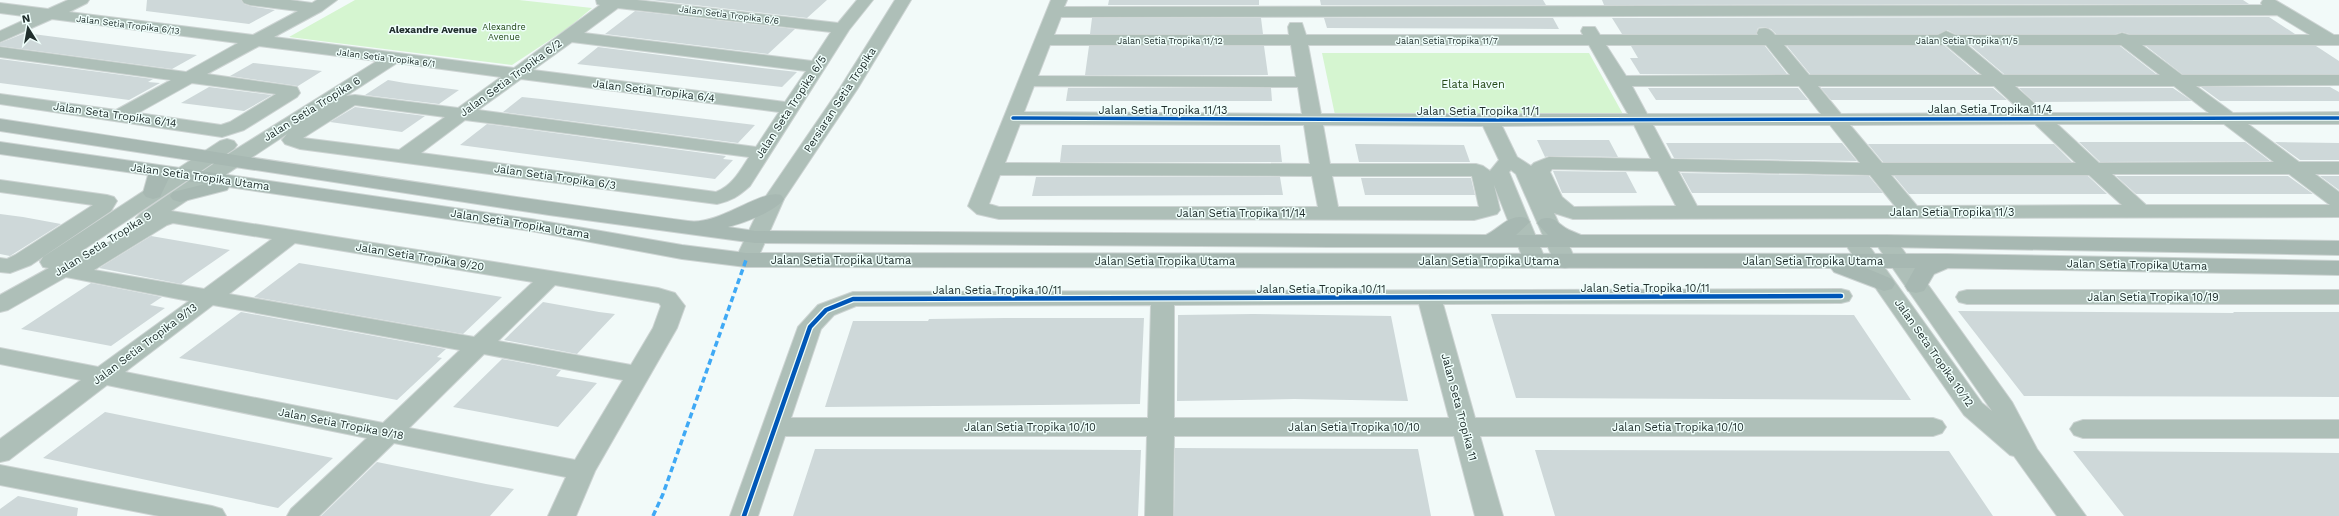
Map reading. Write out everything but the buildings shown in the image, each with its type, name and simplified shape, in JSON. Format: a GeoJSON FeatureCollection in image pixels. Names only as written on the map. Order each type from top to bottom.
{"type":"FeatureCollection","features":[{"type":"Feature","properties":{"kind":"main road","name":"Jalan Setia Tropika Utama"},"geometry":{"type":"LineString","coordinates":[[0,125],[549,209],[755,238],[1489,241],[1565,261],[1947,261],[2339,268]]}},
{"type":"Feature","properties":{"kind":"main road","name":"Jalan Setia Tropika Utama"},"geometry":{"type":"LineString","coordinates":[[0,148],[204,179],[523,224],[682,252],[746,260],[1531,251],[1556,225],[1581,241],[1884,241],[2329,248]]}},
{"type":"Feature","properties":{"kind":"main road"},"geometry":{"type":"LineString","coordinates":[[153,193],[159,177],[156,171]]}},
{"type":"Feature","properties":{"kind":"main road"},"geometry":{"type":"LineString","coordinates":[[180,196],[225,185],[246,184]]}},
{"type":"Feature","properties":{"kind":"main road"},"geometry":{"type":"LineString","coordinates":[[687,228],[722,223],[740,217],[774,199]]}},
{"type":"Feature","properties":{"kind":"main road"},"geometry":{"type":"LineString","coordinates":[[1489,241],[1504,234],[1519,222]]}},
{"type":"Feature","properties":{"kind":"main road"},"geometry":{"type":"LineString","coordinates":[[2329,248],[2339,264]]}},
{"type":"Feature","properties":{"kind":"main road"},"geometry":{"type":"LineString","coordinates":[[1822,261],[1867,275],[1884,284]]}},
{"type":"Feature","properties":{"kind":"main road"},"geometry":{"type":"LineString","coordinates":[[1916,286],[1920,275],[1925,268],[1947,261]]}},
{"type":"Feature","properties":{"kind":"street"},"geometry":{"type":"LineString","coordinates":[[0,37],[80,0]]}},
{"type":"Feature","properties":{"kind":"street"},"geometry":{"type":"LineString","coordinates":[[250,0],[323,4]]}},
{"type":"Feature","properties":{"kind":"street","name":"Jalan Setia Tropika 6/6"},"geometry":{"type":"LineString","coordinates":[[598,0],[842,28]]}},
{"type":"Feature","properties":{"kind":"street","name":"Jalan Seta Tropika 6/5"},"geometry":{"type":"LineString","coordinates":[[707,198],[717,198],[729,194],[738,188],[792,108],[842,28],[865,0]]}},
{"type":"Feature","properties":{"kind":"street","name":"Persiaran Setia Tropika"},"geometry":{"type":"LineString","coordinates":[[746,260],[774,199],[850,88],[904,0]]}},
{"type":"Feature","properties":{"kind":"street"},"geometry":{"type":"LineString","coordinates":[[2265,0],[2336,41]]}},
{"type":"Feature","properties":{"kind":"street","name":"Jalan Setia Tropika 6/2"},"geometry":{"type":"LineString","coordinates":[[404,156],[617,1]]}},
{"type":"Feature","properties":{"kind":"street"},"geometry":{"type":"LineString","coordinates":[[119,116],[323,4]]}},
{"type":"Feature","properties":{"kind":"street"},"geometry":{"type":"LineString","coordinates":[[1572,5],[1620,81],[1690,213]]}},
{"type":"Feature","properties":{"kind":"street"},"geometry":{"type":"LineString","coordinates":[[1742,5],[1911,212]]}},
{"type":"Feature","properties":{"kind":"street"},"geometry":{"type":"LineString","coordinates":[[1912,5],[1950,40],[1998,80],[2141,212]]}},
{"type":"Feature","properties":{"kind":"street"},"geometry":{"type":"LineString","coordinates":[[1323,170],[993,169],[1028,81],[1042,40],[1057,6],[2078,5],[2282,10]]}},
{"type":"Feature","properties":{"kind":"street"},"geometry":{"type":"LineString","coordinates":[[2078,5],[2339,202]]}},
{"type":"Feature","properties":{"kind":"street"},"geometry":{"type":"LineString","coordinates":[[1293,6],[1298,42],[1323,170],[1329,213]]}},
{"type":"Feature","properties":{"kind":"street","name":"Jalan Setia Tropika 6/13"},"geometry":{"type":"LineString","coordinates":[[0,8],[257,41]]}},
{"type":"Feature","properties":{"kind":"street"},"geometry":{"type":"LineString","coordinates":[[568,36],[818,67]]}},
{"type":"Feature","properties":{"kind":"street","name":"Jalan Setia Tropika 11/12"},"geometry":{"type":"LineString","coordinates":[[1042,40],[1298,42]]}},
{"type":"Feature","properties":{"kind":"street","name":"Jalan Setia Tropika 6/1"},"geometry":{"type":"LineString","coordinates":[[257,41],[516,74]]}},
{"type":"Feature","properties":{"kind":"street","name":"Jalan Setia Tropika 11/5"},"geometry":{"type":"LineString","coordinates":[[1596,41],[2336,41]]}},
{"type":"Feature","properties":{"kind":"street","name":"Jalan Setia Tropika 11/7"},"geometry":{"type":"LineString","coordinates":[[1298,42],[1596,41]]}},
{"type":"Feature","properties":{"kind":"street"},"geometry":{"type":"LineString","coordinates":[[0,52],[192,77]]}},
{"type":"Feature","properties":{"kind":"street","name":"Jalan Setia Tropika 6"},"geometry":{"type":"LineString","coordinates":[[180,175],[370,56]]}},
{"type":"Feature","properties":{"kind":"street","name":"Jalan Setia Tropika 6"},"geometry":{"type":"LineString","coordinates":[[204,179],[392,58]]}},
{"type":"Feature","properties":{"kind":"street","name":"Jalan Setia Tropika 6/4"},"geometry":{"type":"LineString","coordinates":[[516,74],[792,108]]}},
{"type":"Feature","properties":{"kind":"street","name":"Jalan Seta Tropika 6/14"},"geometry":{"type":"LineString","coordinates":[[0,99],[222,131],[230,129],[291,93],[291,91],[192,77]]}},
{"type":"Feature","properties":{"kind":"street"},"geometry":{"type":"LineString","coordinates":[[1620,81],[2339,80]]}},
{"type":"Feature","properties":{"kind":"street"},"geometry":{"type":"LineString","coordinates":[[1028,81],[1307,82]]}},
{"type":"Feature","properties":{"kind":"street","name":"Jalan Setia Tropika 6/3"},"geometry":{"type":"LineString","coordinates":[[461,114],[351,100],[296,134],[292,140],[300,143],[707,198]]}},
{"type":"Feature","properties":{"kind":"street"},"geometry":{"type":"LineString","coordinates":[[279,112],[300,116]]}},
{"type":"Feature","properties":{"kind":"street"},"geometry":{"type":"LineString","coordinates":[[461,114],[761,153]]}},
{"type":"Feature","properties":{"kind":"street","name":"Jalan Setia Tropika 11/13"},"geometry":{"type":"LineString","coordinates":[[1013,118],[1314,119]]}},
{"type":"Feature","properties":{"kind":"street","name":"Jalan Setia Tropika 11/4"},"geometry":{"type":"LineString","coordinates":[[1641,120],[1834,118],[2339,118]]}},
{"type":"Feature","properties":{"kind":"street","name":"Jalan Setia Tropika 11/1"},"geometry":{"type":"LineString","coordinates":[[1314,119],[1641,120]]}},
{"type":"Feature","properties":{"kind":"street"},"geometry":{"type":"LineString","coordinates":[[1490,120],[1508,160],[1525,172],[1534,193],[1556,225]]}},
{"type":"Feature","properties":{"kind":"street"},"geometry":{"type":"LineString","coordinates":[[1508,160],[1499,172],[1531,251]]}},
{"type":"Feature","properties":{"kind":"street"},"geometry":{"type":"LineString","coordinates":[[1565,261],[1556,225],[1556,202],[1540,172],[1541,167],[1549,163],[1876,169],[2339,168]]}},
{"type":"Feature","properties":{"kind":"street","name":"Jalan Setia Tropika 11/14"},"geometry":{"type":"LineString","coordinates":[[993,169],[978,206],[984,210],[999,213],[1484,213],[1490,210],[1480,171],[1323,170]]}},
{"type":"Feature","properties":{"kind":"street","name":"Jalan Setia Tropika 9"},"geometry":{"type":"LineString","coordinates":[[0,300],[65,251],[125,213],[180,175]]}},
{"type":"Feature","properties":{"kind":"street","name":"Jalan Setia Tropika 9"},"geometry":{"type":"LineString","coordinates":[[0,305],[88,255],[204,179]]}},
{"type":"Feature","properties":{"kind":"street"},"geometry":{"type":"LineString","coordinates":[[0,186],[107,201],[104,207],[23,260],[5,265]]}},
{"type":"Feature","properties":{"kind":"street"},"geometry":{"type":"LineString","coordinates":[[1508,194],[1534,193]]}},
{"type":"Feature","properties":{"kind":"street","name":"Jalan Setia Tropika 11/3"},"geometry":{"type":"LineString","coordinates":[[1556,225],[1690,213],[2339,211]]}},
{"type":"Feature","properties":{"kind":"street"},"geometry":{"type":"LineString","coordinates":[[125,213],[148,217]]}},
{"type":"Feature","properties":{"kind":"street","name":"Jalan Setia Tropika 9/20"},"geometry":{"type":"LineString","coordinates":[[208,297],[74,273],[160,220],[169,217],[658,295],[667,298],[673,306],[665,328],[637,374]]}},
{"type":"Feature","properties":{"kind":"street","name":"Jalan Setia Tropika 9/13"},"geometry":{"type":"LineString","coordinates":[[0,453],[291,236]]}},
{"type":"Feature","properties":{"kind":"street","name":"Jalan Seta Tropika 10/12"},"geometry":{"type":"LineString","coordinates":[[1854,241],[1973,409],[2026,454]]}},
{"type":"Feature","properties":{"kind":"street","name":"Jalan Seta Tropika 10/12"},"geometry":{"type":"LineString","coordinates":[[1884,241],[2004,408],[2026,454],[2072,516]]}},
{"type":"Feature","properties":{"kind":"street"},"geometry":{"type":"LineString","coordinates":[[301,516],[477,346],[550,278]]}},
{"type":"Feature","properties":{"kind":"street","name":"Jalan Setia Tropika 10/11"},"geometry":{"type":"LineString","coordinates":[[775,427],[810,327],[826,310],[853,299],[1840,296]]}},
{"type":"Feature","properties":{"kind":"street"},"geometry":{"type":"LineString","coordinates":[[208,297],[637,374],[582,471],[562,516]]}},
{"type":"Feature","properties":{"kind":"street","name":"Jalan Seta Tropika 11"},"geometry":{"type":"LineString","coordinates":[[1430,297],[1489,516]]}},
{"type":"Feature","properties":{"kind":"street","name":"Jalan Setia Tropika 10/19"},"geometry":{"type":"LineString","coordinates":[[1967,297],[2339,297]]}},
{"type":"Feature","properties":{"kind":"street"},"geometry":{"type":"LineString","coordinates":[[1159,516],[1163,298]]}},
{"type":"Feature","properties":{"kind":"street"},"geometry":{"type":"LineString","coordinates":[[1922,337],[1953,337]]}},
{"type":"Feature","properties":{"kind":"street","name":"Jalan Setia Tropika 9/18"},"geometry":{"type":"LineString","coordinates":[[0,356],[100,377],[582,471]]}},
{"type":"Feature","properties":{"kind":"street"},"geometry":{"type":"LineString","coordinates":[[744,516],[775,427]]}},
{"type":"Feature","properties":{"kind":"street","name":"Jalan Setia Tropika 10/10"},"geometry":{"type":"LineString","coordinates":[[775,427],[1933,427]]}},
{"type":"Feature","properties":{"kind":"street"},"geometry":{"type":"LineString","coordinates":[[2083,429],[2339,429]]}},
{"type":"Feature","properties":{"kind":"street"},"geometry":{"type":"LineString","coordinates":[[0,475],[212,516]]}},
{"type":"Feature","properties":{"kind":"green space","name":"Alexandre Avenue"},"geometry":{"type":"Polygon","coordinates":[[[355,0],[519,0],[592,8],[568,28],[512,65],[289,37],[355,0]]]}},
{"type":"Feature","properties":{"kind":"green space","name":"Elata Haven"},"geometry":{"type":"Polygon","coordinates":[[[1322,53],[1589,53],[1624,116],[1335,115],[1322,53]]]}},
{"type":"Feature","properties":{"kind":"marked path"},"geometry":{"type":"LineString","coordinates":[[653,516],[663,494],[746,260]]}},
{"type":"Feature","properties":{"kind":"cycle path"},"geometry":{"type":"LineString","coordinates":[[1013,118],[1490,120],[2339,118]]}},
{"type":"Feature","properties":{"kind":"cycle path"},"geometry":{"type":"LineString","coordinates":[[744,516],[810,327],[826,310],[853,299],[1841,296]]}},
{"type":"Feature","properties":{"kind":"district","name":"Alexandre Avenue"},"geometry":{"type":"Point","coordinates":[433,29]}}]}
